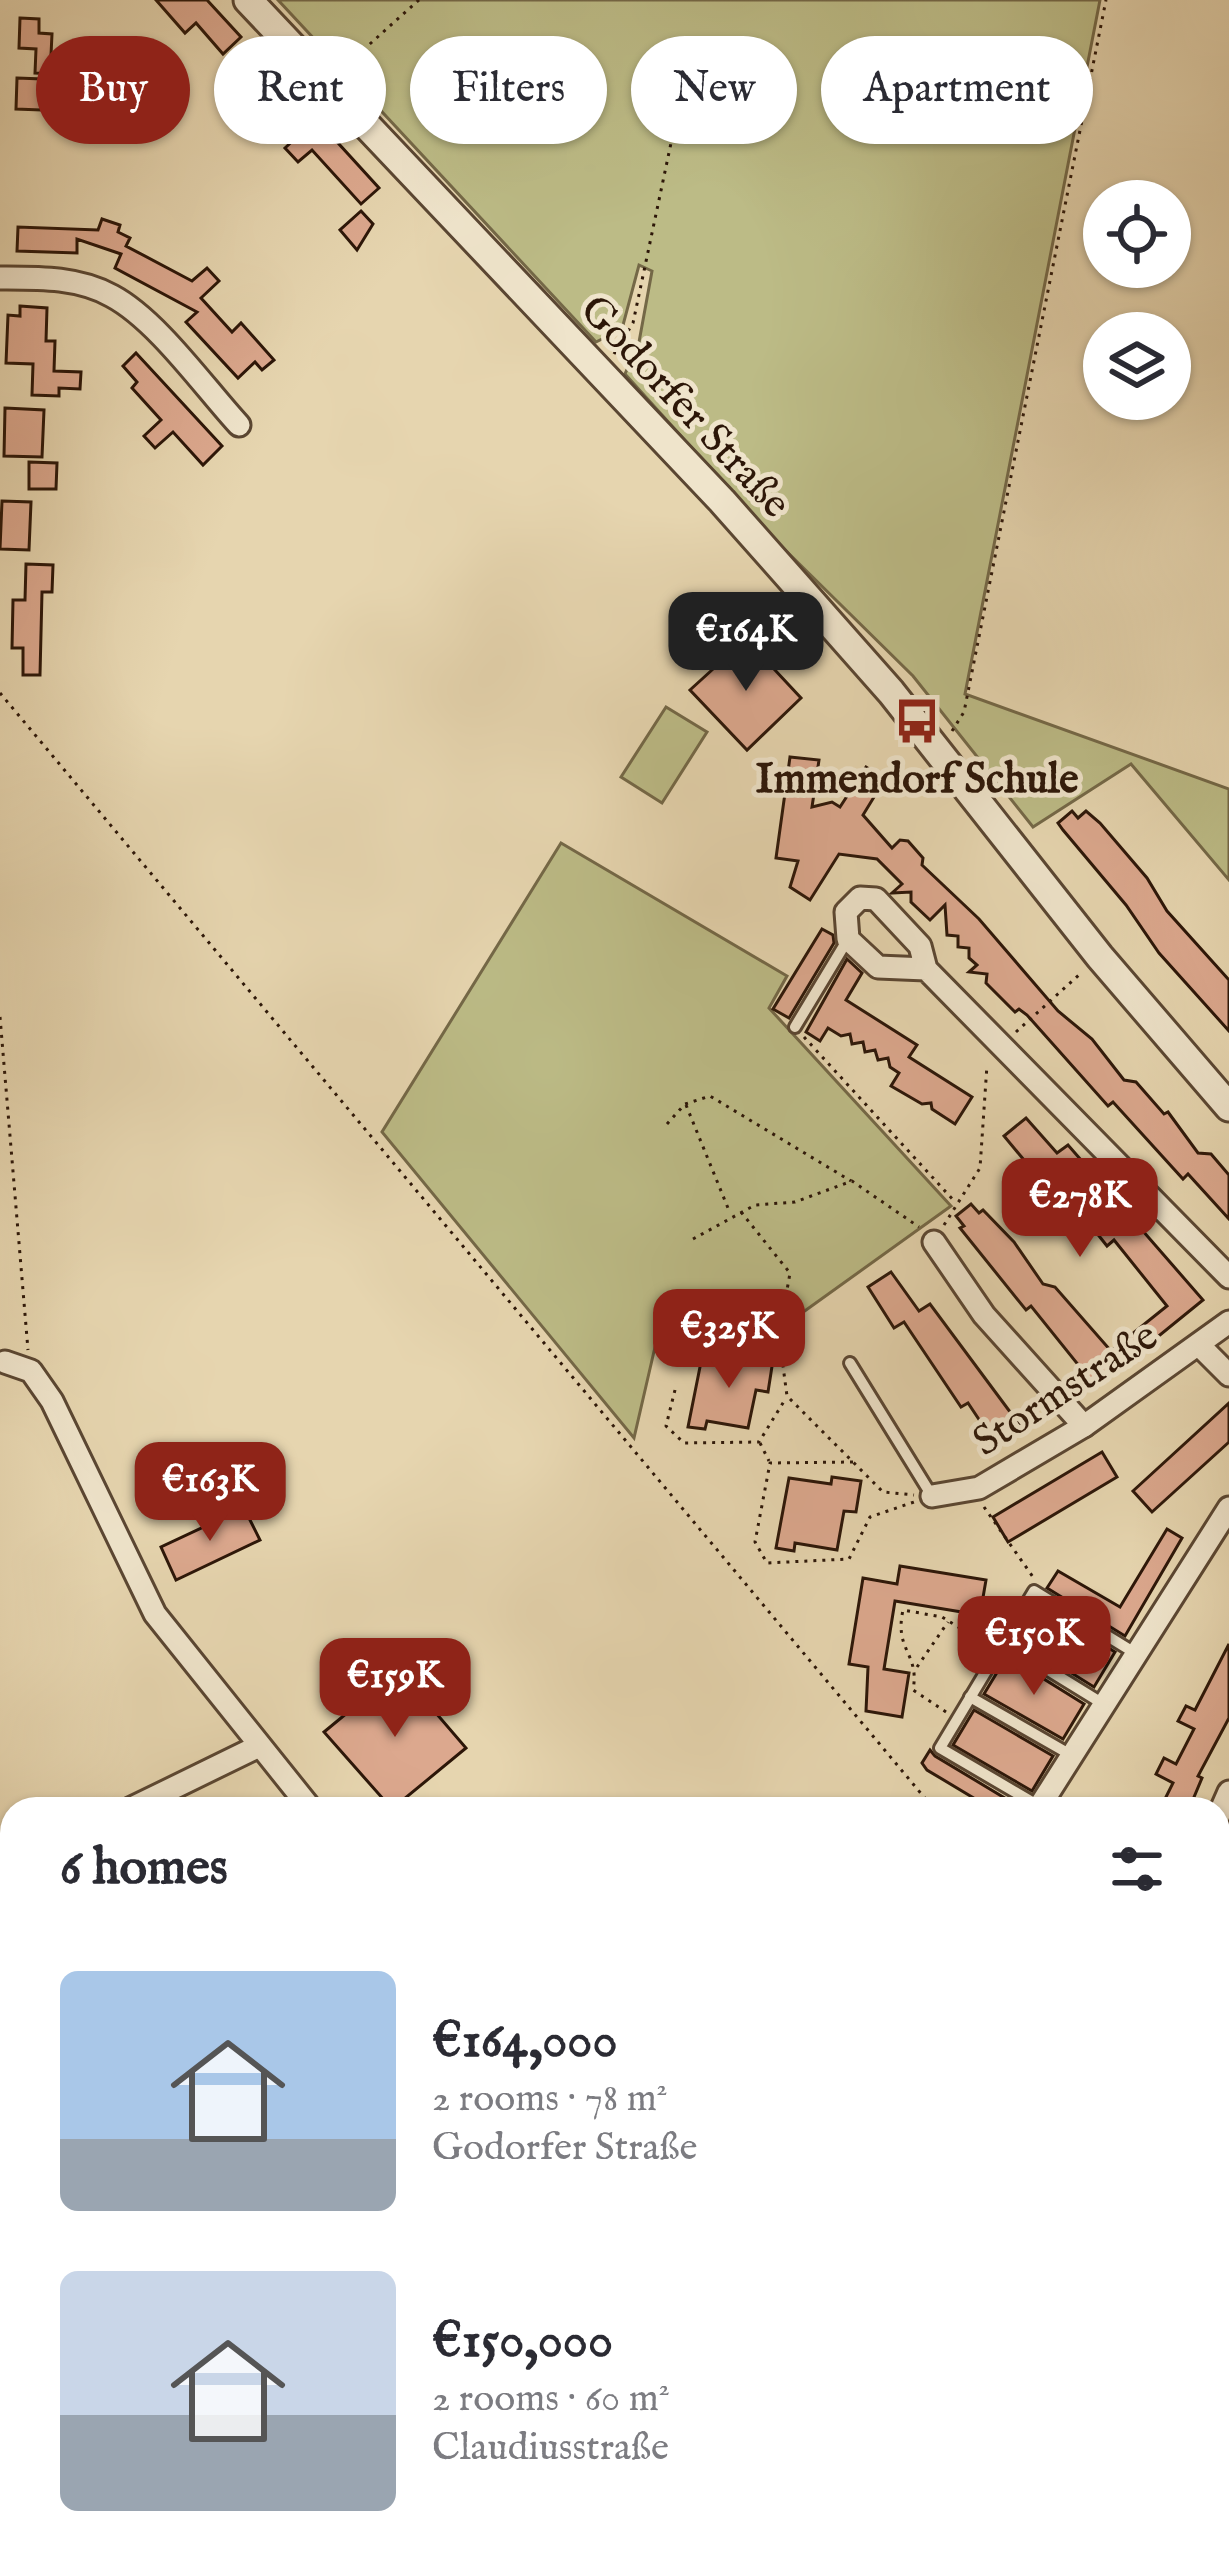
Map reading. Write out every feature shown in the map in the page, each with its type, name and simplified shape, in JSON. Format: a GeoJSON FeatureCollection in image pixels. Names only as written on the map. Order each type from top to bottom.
{"type":"FeatureCollection","features":[{"type":"Feature","properties":{"kind":"street","name":"Godorfer Straße"},"geometry":{"type":"LineString","coordinates":[[248,0],[284,36]]}},
{"type":"Feature","properties":{"kind":"street","name":"Godorfer Straße"},"geometry":{"type":"LineString","coordinates":[[386,144],[722,501],[917,721],[1100,957],[1226,1098]]}},
{"type":"Feature","properties":{"kind":"street"},"geometry":{"type":"LineString","coordinates":[[0,278],[64,280],[113,296],[134,311],[238,425]]}},
{"type":"Feature","properties":{"kind":"street"},"geometry":{"type":"LineString","coordinates":[[926,969],[878,967],[848,939],[846,912],[860,898],[876,899],[920,946],[926,969],[1229,1277]]}},
{"type":"Feature","properties":{"kind":"street"},"geometry":{"type":"LineString","coordinates":[[934,1242],[984,1315],[1084,1426]]}},
{"type":"Feature","properties":{"kind":"street","name":"Stormstraße"},"geometry":{"type":"LineString","coordinates":[[932,1496],[974,1489],[1084,1426],[1229,1322]]}},
{"type":"Feature","properties":{"kind":"street"},"geometry":{"type":"LineString","coordinates":[[1200,1346],[1229,1376]]}},
{"type":"Feature","properties":{"kind":"street"},"geometry":{"type":"LineString","coordinates":[[5,1362],[31,1371],[52,1401],[155,1614],[301,1797]]}},
{"type":"Feature","properties":{"kind":"street"},"geometry":{"type":"LineString","coordinates":[[1047,1797],[1229,1508]]}},
{"type":"Feature","properties":{"kind":"street"},"geometry":{"type":"LineString","coordinates":[[155,1797],[257,1747]]}},
{"type":"Feature","properties":{"kind":"lane"},"geometry":{"type":"LineString","coordinates":[[795,1027],[848,939]]}},
{"type":"Feature","properties":{"kind":"lane"},"geometry":{"type":"LineString","coordinates":[[850,1363],[932,1496]]}},
{"type":"Feature","properties":{"kind":"lane"},"geometry":{"type":"LineString","coordinates":[[1021,1797],[940,1748],[1034,1591],[1135,1653]]}},
{"type":"Feature","properties":{"kind":"lane"},"geometry":{"type":"LineString","coordinates":[[1000,1647],[1105,1705]]}},
{"type":"Feature","properties":{"kind":"lane"},"geometry":{"type":"LineString","coordinates":[[970,1697],[1074,1757]]}},
{"type":"Feature","properties":{"kind":"path"},"geometry":{"type":"LineString","coordinates":[[379,36],[419,0]]}},
{"type":"Feature","properties":{"kind":"path"},"geometry":{"type":"LineString","coordinates":[[950,734],[964,712],[1104,1]]}},
{"type":"Feature","properties":{"kind":"path"},"geometry":{"type":"LineString","coordinates":[[598,374],[633,323],[671,144]]}},
{"type":"Feature","properties":{"kind":"path"},"geometry":{"type":"LineString","coordinates":[[0,694],[924,1797]]}},
{"type":"Feature","properties":{"kind":"path"},"geometry":{"type":"LineString","coordinates":[[667,1124],[685,1104],[710,1096],[852,1181],[917,1224],[933,1241],[980,1168],[988,1058],[1100,957]]}},
{"type":"Feature","properties":{"kind":"path"},"geometry":{"type":"LineString","coordinates":[[0,1017],[31,1371]]}},
{"type":"Feature","properties":{"kind":"path"},"geometry":{"type":"LineString","coordinates":[[795,1027],[958,1204]]}},
{"type":"Feature","properties":{"kind":"path"},"geometry":{"type":"LineString","coordinates":[[685,1104],[731,1215]]}},
{"type":"Feature","properties":{"kind":"path"},"geometry":{"type":"LineString","coordinates":[[693,1239],[755,1204],[813,1198],[852,1181]]}},
{"type":"Feature","properties":{"kind":"path"},"geometry":{"type":"LineString","coordinates":[[741,1212],[790,1273],[779,1336],[787,1396],[884,1492],[932,1496]]}},
{"type":"Feature","properties":{"kind":"path"},"geometry":{"type":"LineString","coordinates":[[675,1390],[666,1426],[684,1444],[759,1442]]}},
{"type":"Feature","properties":{"kind":"path"},"geometry":{"type":"LineString","coordinates":[[759,1442],[787,1396]]}},
{"type":"Feature","properties":{"kind":"path"},"geometry":{"type":"LineString","coordinates":[[759,1442],[770,1463],[755,1542],[767,1563],[849,1558],[870,1516],[932,1496]]}},
{"type":"Feature","properties":{"kind":"path"},"geometry":{"type":"LineString","coordinates":[[770,1463],[853,1462]]}},
{"type":"Feature","properties":{"kind":"path"},"geometry":{"type":"LineString","coordinates":[[974,1489],[1001,1538],[1032,1574],[1034,1591]]}},
{"type":"Feature","properties":{"kind":"path"},"geometry":{"type":"LineString","coordinates":[[917,1667],[898,1633],[902,1610],[949,1621],[1000,1647]]}},
{"type":"Feature","properties":{"kind":"path"},"geometry":{"type":"LineString","coordinates":[[949,1621],[917,1667],[913,1690],[958,1718]]}},
{"type":"Feature","properties":{"kind":"shaded area"},"geometry":{"type":"Polygon","coordinates":[[[278,0],[1100,0],[1093,36],[821,36],[821,144],[1072,144],[965,694],[1229,789],[1229,880],[1131,764],[1033,827],[913,676],[773,538],[625,374],[639,342],[652,271],[639,265],[622,329],[596,342],[412,144],[607,144],[607,36],[410,36],[410,142],[386,116],[386,36],[311,36],[278,0]]]}},
{"type":"Feature","properties":{"kind":"shaded area"},"geometry":{"type":"Polygon","coordinates":[[[666,707],[707,732],[662,803],[621,777],[666,707]]]}},
{"type":"Feature","properties":{"kind":"shaded area"},"geometry":{"type":"Polygon","coordinates":[[[561,843],[787,976],[769,1008],[951,1206],[774,1333],[655,1347],[634,1438],[382,1132],[561,843]]]}},
{"type":"Feature","properties":{"kind":"building"},"geometry":{"type":"Polygon","coordinates":[[[156,0],[207,0],[240,36],[214,36],[214,44],[196,23],[185,33],[156,0]]]}},
{"type":"Feature","properties":{"kind":"building"},"geometry":{"type":"Polygon","coordinates":[[[20,18],[39,19],[39,33],[52,34],[36,36],[36,49],[19,48],[20,18]]]}},
{"type":"Feature","properties":{"kind":"building"},"geometry":{"type":"Polygon","coordinates":[[[17,78],[36,79],[36,110],[16,109],[17,78]]]}},
{"type":"Feature","properties":{"kind":"building"},"geometry":{"type":"Polygon","coordinates":[[[289,144],[339,144],[379,188],[361,204],[312,150],[298,162],[285,148],[289,144]]]}},
{"type":"Feature","properties":{"kind":"building"},"geometry":{"type":"Polygon","coordinates":[[[361,211],[373,224],[357,250],[340,230],[361,211]]]}},
{"type":"Feature","properties":{"kind":"building"},"geometry":{"type":"Polygon","coordinates":[[[102,219],[120,225],[118,232],[130,238],[126,246],[192,281],[207,268],[219,281],[201,298],[232,332],[241,323],[274,360],[262,370],[255,362],[238,378],[186,322],[197,312],[115,268],[121,254],[77,239],[77,253],[17,251],[18,227],[98,230],[102,219]]]}},
{"type":"Feature","properties":{"kind":"building"},"geometry":{"type":"Polygon","coordinates":[[[20,306],[47,308],[46,341],[55,341],[54,371],[81,372],[80,389],[59,388],[59,396],[32,395],[33,364],[6,363],[8,315],[20,316],[20,306]]]}},
{"type":"Feature","properties":{"kind":"building"},"geometry":{"type":"Polygon","coordinates":[[[136,353],[222,446],[203,465],[173,432],[155,448],[144,436],[161,420],[132,388],[137,382],[123,366],[136,353]]]}},
{"type":"Feature","properties":{"kind":"building"},"geometry":{"type":"Polygon","coordinates":[[[5,408],[44,410],[42,457],[4,456],[5,408]]]}},
{"type":"Feature","properties":{"kind":"building"},"geometry":{"type":"Polygon","coordinates":[[[29,462],[57,463],[56,489],[29,489],[29,462]]]}},
{"type":"Feature","properties":{"kind":"building"},"geometry":{"type":"Polygon","coordinates":[[[2,501],[31,502],[29,550],[0,549],[2,501]]]}},
{"type":"Feature","properties":{"kind":"building"},"geometry":{"type":"Polygon","coordinates":[[[26,564],[53,565],[52,592],[42,592],[40,675],[23,675],[23,648],[12,648],[13,600],[25,600],[26,564]]]}},
{"type":"Feature","properties":{"kind":"building"},"geometry":{"type":"Polygon","coordinates":[[[746,639],[801,698],[747,750],[690,690],[746,639]]]}},
{"type":"Feature","properties":{"kind":"building"},"geometry":{"type":"Polygon","coordinates":[[[790,757],[819,760],[812,807],[832,802],[840,807],[866,767],[885,779],[863,815],[892,848],[900,840],[908,841],[923,858],[922,865],[979,919],[1058,1011],[1092,1039],[1124,1080],[1136,1082],[1164,1114],[1168,1112],[1198,1153],[1211,1154],[1229,1175],[1229,1219],[1188,1174],[1183,1179],[1113,1102],[1108,1106],[1027,1015],[1019,1009],[1015,1012],[986,983],[987,974],[969,972],[977,965],[969,958],[969,948],[958,947],[958,936],[947,935],[945,905],[930,920],[911,902],[911,892],[892,893],[902,884],[877,859],[839,854],[810,900],[790,887],[798,861],[776,858],[790,757]]]}},
{"type":"Feature","properties":{"kind":"building"},"geometry":{"type":"Polygon","coordinates":[[[1072,811],[1078,818],[1086,811],[1100,823],[1147,878],[1167,911],[1229,980],[1229,1031],[1159,953],[1058,823],[1072,811]]]}},
{"type":"Feature","properties":{"kind":"building"},"geometry":{"type":"Polygon","coordinates":[[[822,929],[833,935],[834,943],[789,1018],[773,1009],[822,929]]]}},
{"type":"Feature","properties":{"kind":"building"},"geometry":{"type":"Polygon","coordinates":[[[847,959],[862,973],[846,1000],[917,1045],[909,1057],[972,1097],[955,1124],[932,1109],[931,1103],[922,1104],[891,1086],[899,1073],[890,1067],[888,1058],[878,1060],[875,1050],[865,1052],[863,1042],[852,1044],[850,1034],[841,1036],[828,1028],[820,1041],[806,1032],[847,959]]]}},
{"type":"Feature","properties":{"kind":"building"},"geometry":{"type":"Polygon","coordinates":[[[1026,1118],[1057,1153],[1068,1145],[1203,1300],[1096,1387],[1031,1306],[1026,1310],[960,1228],[964,1226],[956,1216],[971,1204],[979,1213],[983,1210],[1014,1242],[1043,1284],[1055,1287],[1111,1351],[1167,1306],[1114,1240],[1107,1246],[1043,1165],[1034,1172],[1004,1136],[1026,1118]]]}},
{"type":"Feature","properties":{"kind":"building"},"geometry":{"type":"Polygon","coordinates":[[[891,1272],[919,1311],[930,1304],[1022,1428],[996,1445],[968,1403],[961,1407],[904,1322],[894,1328],[868,1287],[891,1272]]]}},
{"type":"Feature","properties":{"kind":"building"},"geometry":{"type":"Polygon","coordinates":[[[745,1355],[773,1360],[768,1392],[756,1390],[748,1428],[707,1421],[705,1429],[688,1427],[702,1357],[743,1364],[745,1355]]]}},
{"type":"Feature","properties":{"kind":"building"},"geometry":{"type":"Polygon","coordinates":[[[1229,1403],[1229,1442],[1152,1512],[1133,1491],[1229,1403]]]}},
{"type":"Feature","properties":{"kind":"building"},"geometry":{"type":"Polygon","coordinates":[[[1102,1452],[1117,1477],[1008,1542],[993,1517],[1102,1452]]]}},
{"type":"Feature","properties":{"kind":"building"},"geometry":{"type":"Polygon","coordinates":[[[832,1477],[861,1481],[856,1512],[844,1511],[837,1550],[795,1543],[794,1551],[776,1548],[789,1478],[831,1484],[832,1477]]]}},
{"type":"Feature","properties":{"kind":"building"},"geometry":{"type":"Polygon","coordinates":[[[244,1508],[260,1540],[176,1580],[161,1547],[244,1508]]]}},
{"type":"Feature","properties":{"kind":"building"},"geometry":{"type":"Polygon","coordinates":[[[1167,1529],[1182,1538],[1125,1636],[1047,1588],[1058,1571],[1120,1607],[1167,1529]]]}},
{"type":"Feature","properties":{"kind":"building"},"geometry":{"type":"Polygon","coordinates":[[[900,1566],[986,1580],[980,1615],[895,1601],[884,1669],[909,1673],[902,1717],[866,1711],[868,1667],[849,1664],[863,1578],[897,1584],[900,1566]]]}},
{"type":"Feature","properties":{"kind":"building"},"geometry":{"type":"Polygon","coordinates":[[[1037,1604],[1115,1652],[1094,1687],[1017,1639],[1037,1604]]]}},
{"type":"Feature","properties":{"kind":"building"},"geometry":{"type":"Polygon","coordinates":[[[1229,1644],[1229,1718],[1198,1776],[1202,1778],[1194,1797],[1166,1797],[1173,1783],[1156,1774],[1164,1758],[1176,1764],[1194,1729],[1178,1721],[1186,1706],[1195,1710],[1229,1644]]]}},
{"type":"Feature","properties":{"kind":"building"},"geometry":{"type":"Polygon","coordinates":[[[1007,1656],[1084,1704],[1063,1739],[984,1694],[1007,1656]]]}},
{"type":"Feature","properties":{"kind":"building"},"geometry":{"type":"Polygon","coordinates":[[[399,1670],[466,1748],[407,1797],[381,1797],[324,1732],[399,1670]]]}},
{"type":"Feature","properties":{"kind":"building"},"geometry":{"type":"Polygon","coordinates":[[[974,1710],[1053,1756],[1032,1791],[953,1745],[974,1710]]]}},
{"type":"Feature","properties":{"kind":"building"},"geometry":{"type":"Polygon","coordinates":[[[930,1750],[1003,1797],[972,1797],[922,1763],[930,1750]]]}},
{"type":"Feature","properties":{"kind":"place","name":"Immendorf Schule"},"geometry":{"type":"Point","coordinates":[917,721]}}]}
